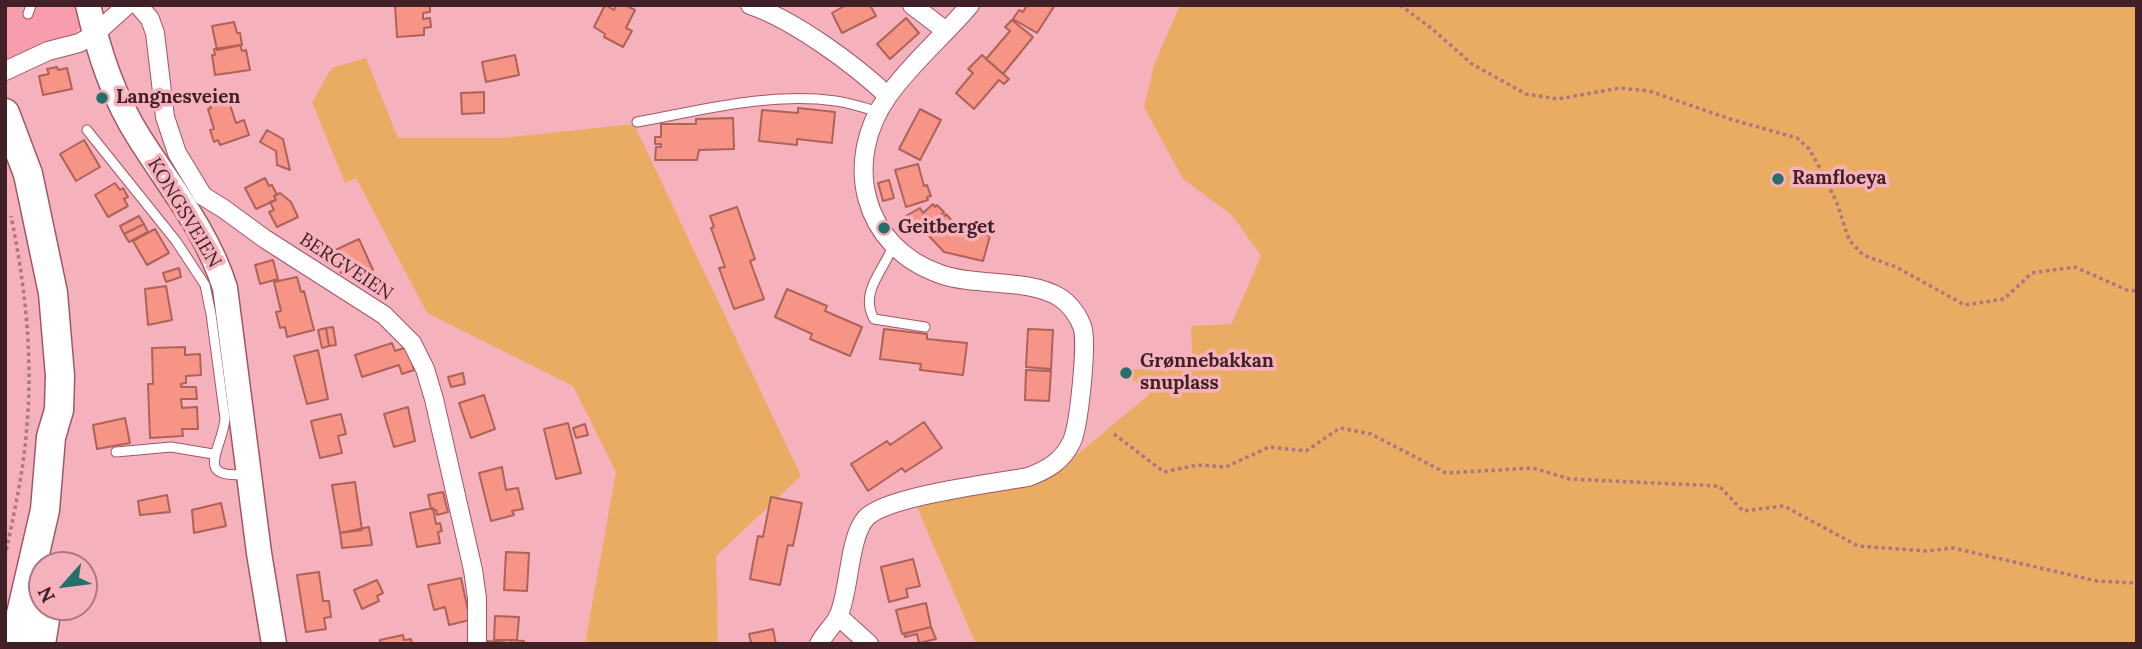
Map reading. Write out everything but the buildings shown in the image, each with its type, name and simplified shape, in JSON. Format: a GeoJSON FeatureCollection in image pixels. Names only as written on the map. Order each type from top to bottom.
{"type":"FeatureCollection","features":[{"type":"Feature","properties":{"kind":"highway"},"geometry":{"type":"LineString","coordinates":[[5,113],[28,174],[53,293],[60,363],[59,410],[65,439],[55,551]]}},
{"type":"Feature","properties":{"kind":"highway"},"geometry":{"type":"LineString","coordinates":[[14,644],[46,510],[51,437],[59,410]]}},
{"type":"Feature","properties":{"kind":"highway"},"geometry":{"type":"LineString","coordinates":[[41,644],[45,621]]}},
{"type":"Feature","properties":{"kind":"main road","name":"KONGSVEIEN"},"geometry":{"type":"LineString","coordinates":[[88,5],[106,73],[117,99],[204,238],[219,270],[229,313],[260,553],[275,644]]}},
{"type":"Feature","properties":{"kind":"street"},"geometry":{"type":"LineString","coordinates":[[10,69],[94,34],[127,5]]}},
{"type":"Feature","properties":{"kind":"street","name":"BERGVEIEN"},"geometry":{"type":"LineString","coordinates":[[138,5],[150,19],[155,33],[166,117],[177,153],[203,196],[384,315],[412,343],[425,369],[434,399],[473,570],[477,598],[477,644]]}},
{"type":"Feature","properties":{"kind":"street"},"geometry":{"type":"LineString","coordinates":[[750,5],[782,20],[834,52],[860,70],[888,96]]}},
{"type":"Feature","properties":{"kind":"street"},"geometry":{"type":"LineString","coordinates":[[912,5],[946,31]]}},
{"type":"Feature","properties":{"kind":"street"},"geometry":{"type":"LineString","coordinates":[[820,644],[838,616],[858,534],[865,519],[881,508],[909,500],[1028,477],[1045,471],[1059,460],[1072,441],[1085,340],[1083,326],[1063,299],[1035,287],[992,284],[940,274],[912,261],[893,246],[879,229],[869,207],[863,180],[870,131],[878,112],[888,96],[970,5]]}},
{"type":"Feature","properties":{"kind":"street"},"geometry":{"type":"LineString","coordinates":[[838,616],[869,644]]}},
{"type":"Feature","properties":{"kind":"lane"},"geometry":{"type":"LineString","coordinates":[[636,122],[761,99],[804,98],[839,101],[878,112]]}},
{"type":"Feature","properties":{"kind":"lane","name":"KONGSVEIEN"},"geometry":{"type":"LineString","coordinates":[[87,130],[176,241],[205,285],[225,419],[224,432],[213,454]]}},
{"type":"Feature","properties":{"kind":"lane"},"geometry":{"type":"LineString","coordinates":[[893,246],[887,264],[876,277],[872,288],[868,303],[871,313],[874,319],[925,327]]}},
{"type":"Feature","properties":{"kind":"lane"},"geometry":{"type":"LineString","coordinates":[[116,452],[171,447],[213,454],[216,469],[224,475],[250,473]]}},
{"type":"Feature","properties":{"kind":"path"},"geometry":{"type":"LineString","coordinates":[[1400,5],[1431,27],[1472,64],[1526,94],[1558,99],[1620,88],[1648,91],[1797,138],[1810,149],[1837,203],[1849,240],[1863,255],[1896,267],[1965,305],[2004,299],[2032,273],[2075,267],[2127,290],[2137,291]]}},
{"type":"Feature","properties":{"kind":"path"},"geometry":{"type":"LineString","coordinates":[[5,557],[20,484],[29,391],[26,306],[10,209]]}},
{"type":"Feature","properties":{"kind":"path"},"geometry":{"type":"LineString","coordinates":[[1114,434],[1164,472],[1197,465],[1226,467],[1269,447],[1306,451],[1339,428],[1371,434],[1446,473],[1533,468],[1570,479],[1718,486],[1743,511],[1784,506],[1858,546],[1927,551],[1953,548],[2097,581],[2137,583]]}},
{"type":"Feature","properties":{"kind":"shaded area"},"geometry":{"type":"Polygon","coordinates":[[[5,5],[78,5],[80,27],[73,36],[5,62],[5,5]]]}},
{"type":"Feature","properties":{"kind":"shaded area"},"geometry":{"type":"Polygon","coordinates":[[[1180,5],[2137,5],[2137,644],[976,644],[917,507],[1079,453],[1150,394],[1122,370],[1180,367],[1192,356],[1191,326],[1230,324],[1233,321],[1261,256],[1232,215],[1183,179],[1144,107],[1154,65],[1180,5]]]}},
{"type":"Feature","properties":{"kind":"shaded area"},"geometry":{"type":"Polygon","coordinates":[[[366,58],[398,138],[502,138],[634,124],[801,476],[716,556],[718,644],[585,644],[616,472],[573,386],[427,313],[356,178],[345,183],[312,102],[332,68],[366,58]]]}},
{"type":"Feature","properties":{"kind":"place","name":"Langnesveien"},"geometry":{"type":"Point","coordinates":[102,98]}},
{"type":"Feature","properties":{"kind":"place","name":"Ramfloeya"},"geometry":{"type":"Point","coordinates":[1778,179]}},
{"type":"Feature","properties":{"kind":"place","name":"Geitberget"},"geometry":{"type":"Point","coordinates":[884,228]}},
{"type":"Feature","properties":{"kind":"place","name":"Grønnebakkan snuplass"},"geometry":{"type":"Point","coordinates":[1126,373]}}]}
